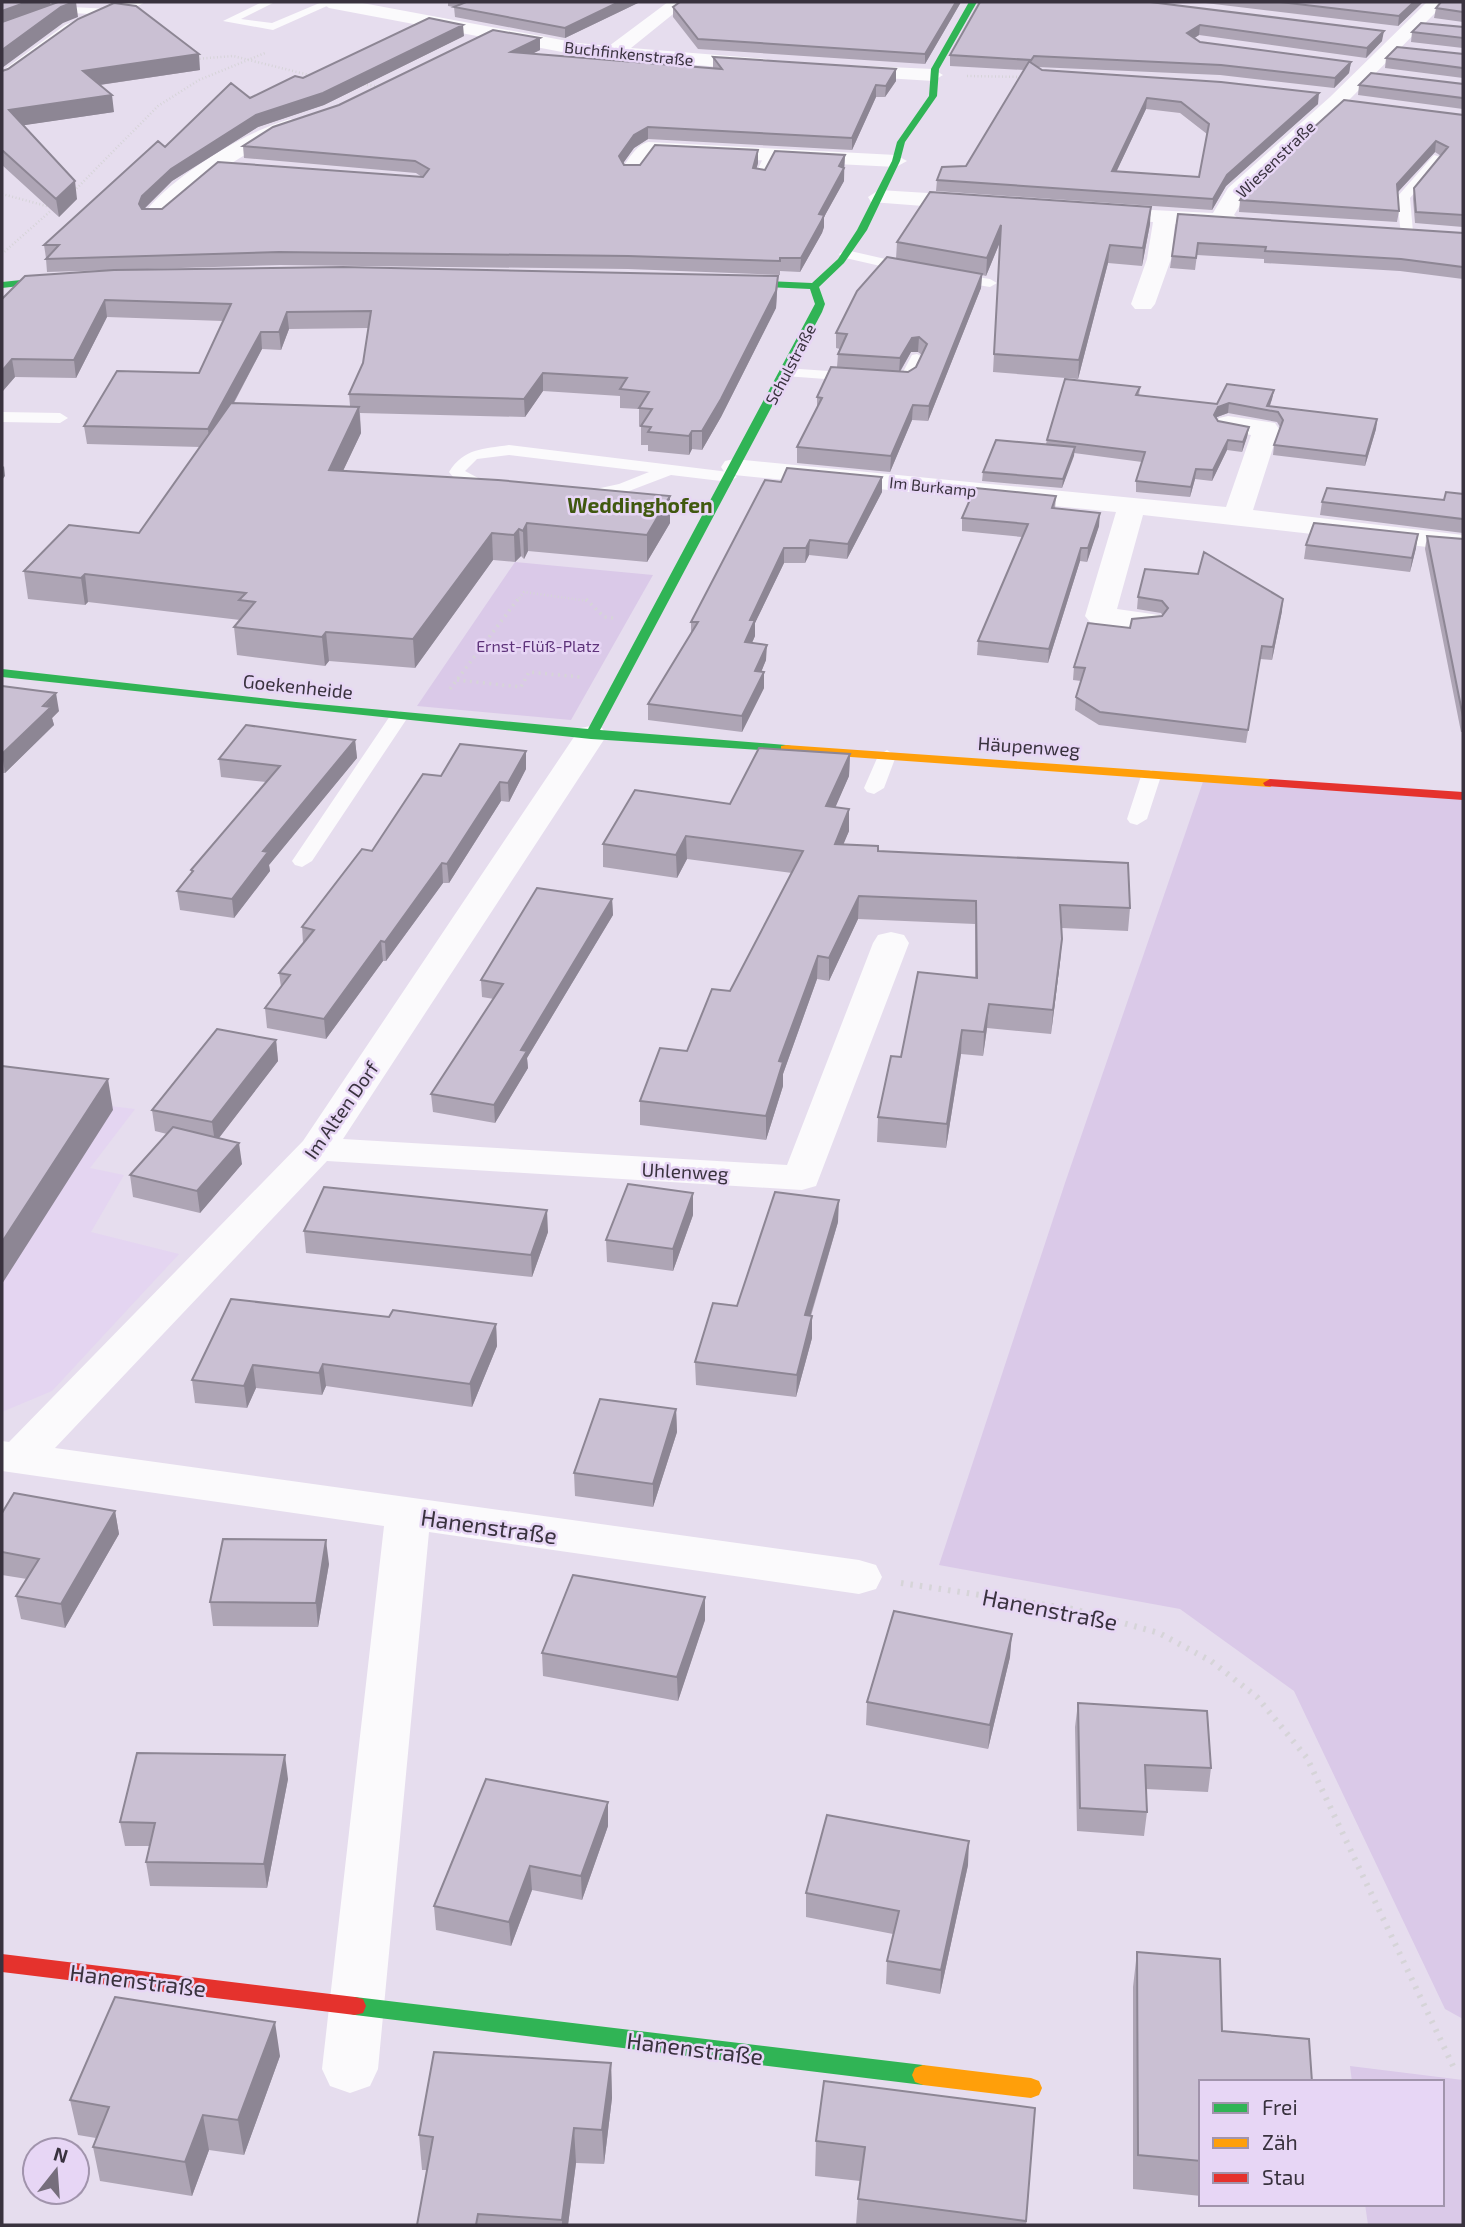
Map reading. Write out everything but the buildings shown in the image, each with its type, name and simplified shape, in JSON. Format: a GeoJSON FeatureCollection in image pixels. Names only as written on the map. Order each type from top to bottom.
{"type":"FeatureCollection","features":[{"type":"Feature","properties":{"kind":"street"},"geometry":{"type":"LineString","coordinates":[[2,80],[72,29],[137,2]]}},
{"type":"Feature","properties":{"kind":"street","name":"Buchfinkenstraße"},"geometry":{"type":"LineString","coordinates":[[330,2],[612,53],[784,66]]}},
{"type":"Feature","properties":{"kind":"street"},"geometry":{"type":"LineString","coordinates":[[612,53],[679,2]]}},
{"type":"Feature","properties":{"kind":"street"},"geometry":{"type":"LineString","coordinates":[[707,282],[814,286],[827,277],[846,254],[879,197],[896,161],[897,150],[905,132],[925,112],[935,92],[933,75],[974,2]]}},
{"type":"Feature","properties":{"kind":"street","name":"Wiesenstraße"},"geometry":{"type":"LineString","coordinates":[[1219,220],[1236,193],[1338,99],[1374,72],[1437,2]]}},
{"type":"Feature","properties":{"kind":"street"},"geometry":{"type":"LineString","coordinates":[[1449,2],[1456,3]]}},
{"type":"Feature","properties":{"kind":"street"},"geometry":{"type":"LineString","coordinates":[[1372,32],[1404,39],[1438,27]]}},
{"type":"Feature","properties":{"kind":"street"},"geometry":{"type":"LineString","coordinates":[[464,46],[490,33]]}},
{"type":"Feature","properties":{"kind":"street"},"geometry":{"type":"LineString","coordinates":[[1344,63],[1374,72]]}},
{"type":"Feature","properties":{"kind":"street"},"geometry":{"type":"LineString","coordinates":[[824,69],[933,75]]}},
{"type":"Feature","properties":{"kind":"street"},"geometry":{"type":"LineString","coordinates":[[1314,94],[1362,104]]}},
{"type":"Feature","properties":{"kind":"street"},"geometry":{"type":"LineString","coordinates":[[154,215],[182,188],[214,165],[266,133],[306,120]]}},
{"type":"Feature","properties":{"kind":"street"},"geometry":{"type":"LineString","coordinates":[[632,170],[648,148],[896,161]]}},
{"type":"Feature","properties":{"kind":"street"},"geometry":{"type":"LineString","coordinates":[[214,165],[254,168]]}},
{"type":"Feature","properties":{"kind":"street"},"geometry":{"type":"LineString","coordinates":[[879,197],[1004,205]]}},
{"type":"Feature","properties":{"kind":"street"},"geometry":{"type":"LineString","coordinates":[[1071,210],[1259,223]]}},
{"type":"Feature","properties":{"kind":"street"},"geometry":{"type":"LineString","coordinates":[[1143,304],[1158,260],[1165,217]]}},
{"type":"Feature","properties":{"kind":"street"},"geometry":{"type":"LineString","coordinates":[[1380,230],[1429,233]]}},
{"type":"Feature","properties":{"kind":"street"},"geometry":{"type":"LineString","coordinates":[[2,285],[87,277]]}},
{"type":"Feature","properties":{"kind":"street","name":"Schulstraße"},"geometry":{"type":"LineString","coordinates":[[591,735],[817,312],[820,304],[814,286]]}},
{"type":"Feature","properties":{"kind":"street"},"geometry":{"type":"LineString","coordinates":[[1228,424],[1266,429],[1237,516]]}},
{"type":"Feature","properties":{"kind":"street","name":"Im Burkamp"},"geometry":{"type":"LineString","coordinates":[[731,472],[1132,505],[1463,543]]}},
{"type":"Feature","properties":{"kind":"street"},"geometry":{"type":"LineString","coordinates":[[1132,505],[1100,615],[1149,621]]}},
{"type":"Feature","properties":{"kind":"street","name":"Goekenheide"},"geometry":{"type":"LineString","coordinates":[[2,673],[426,720],[591,735]]}},
{"type":"Feature","properties":{"kind":"street","name":"Häupenweg"},"geometry":{"type":"LineString","coordinates":[[591,735],[1463,796]]}},
{"type":"Feature","properties":{"kind":"street","name":"Im Alten Dorf"},"geometry":{"type":"LineString","coordinates":[[11,1456],[317,1149],[591,735]]}},
{"type":"Feature","properties":{"kind":"street","name":"Uhlenweg"},"geometry":{"type":"LineString","coordinates":[[317,1149],[802,1178],[891,943]]}},
{"type":"Feature","properties":{"kind":"street","name":"Hanenstraße"},"geometry":{"type":"LineString","coordinates":[[11,1456],[408,1515],[859,1577]]}},
{"type":"Feature","properties":{"kind":"street","name":"Hanenstraße"},"geometry":{"type":"LineString","coordinates":[[350,2069],[408,1515]]}},
{"type":"Feature","properties":{"kind":"street","name":"Hanenstraße"},"geometry":{"type":"LineString","coordinates":[[2,1963],[1031,2088]]}},
{"type":"Feature","properties":{"kind":"lane"},"geometry":{"type":"LineString","coordinates":[[270,2],[229,21],[273,27],[330,2]]}},
{"type":"Feature","properties":{"kind":"lane"},"geometry":{"type":"LineString","coordinates":[[39,20],[71,9],[111,12]]}},
{"type":"Feature","properties":{"kind":"lane"},"geometry":{"type":"LineString","coordinates":[[760,177],[771,155]]}},
{"type":"Feature","properties":{"kind":"lane"},"geometry":{"type":"LineString","coordinates":[[1406,232],[1402,197],[1437,158]]}},
{"type":"Feature","properties":{"kind":"lane"},"geometry":{"type":"LineString","coordinates":[[846,254],[866,261],[990,284]]}},
{"type":"Feature","properties":{"kind":"lane"},"geometry":{"type":"LineString","coordinates":[[785,372],[906,381],[917,358]]}},
{"type":"Feature","properties":{"kind":"lane"},"geometry":{"type":"LineString","coordinates":[[2,417],[60,418]]}},
{"type":"Feature","properties":{"kind":"lane"},"geometry":{"type":"LineString","coordinates":[[500,492],[464,479],[457,472],[463,462],[473,455],[509,450],[671,469],[731,472]]}},
{"type":"Feature","properties":{"kind":"lane"},"geometry":{"type":"LineString","coordinates":[[565,496],[579,497],[623,488],[671,469]]}},
{"type":"Feature","properties":{"kind":"lane"},"geometry":{"type":"LineString","coordinates":[[302,861],[399,717]]}},
{"type":"Feature","properties":{"kind":"lane"},"geometry":{"type":"LineString","coordinates":[[874,788],[887,756]]}},
{"type":"Feature","properties":{"kind":"lane"},"geometry":{"type":"LineString","coordinates":[[1137,819],[1151,776]]}},
{"type":"Feature","properties":{"kind":"path"},"geometry":{"type":"LineString","coordinates":[[188,53],[198,61],[233,56],[315,76]]}},
{"type":"Feature","properties":{"kind":"path"},"geometry":{"type":"LineString","coordinates":[[73,191],[158,106],[199,80],[250,59]]}},
{"type":"Feature","properties":{"kind":"path"},"geometry":{"type":"LineString","coordinates":[[933,75],[1019,79],[1031,76]]}},
{"type":"Feature","properties":{"kind":"path"},"geometry":{"type":"LineString","coordinates":[[353,83],[391,89]]}},
{"type":"Feature","properties":{"kind":"path"},"geometry":{"type":"LineString","coordinates":[[2,194],[54,208],[2,254]]}},
{"type":"Feature","properties":{"kind":"path"},"geometry":{"type":"LineString","coordinates":[[426,720],[524,592],[586,599],[604,617],[650,622]]}},
{"type":"Feature","properties":{"kind":"path"},"geometry":{"type":"LineString","coordinates":[[457,680],[521,687],[529,672],[619,681]]}},
{"type":"Feature","properties":{"kind":"path","name":"Hanenstraße"},"geometry":{"type":"LineString","coordinates":[[859,1577],[1073,1609],[1159,1633],[1211,1661],[1257,1697],[1307,1758],[1453,2066]]}},
{"type":"Feature","properties":{"kind":"shaded area"},"geometry":{"type":"Polygon","coordinates":[[[2,1093],[135,1109],[90,1168],[124,1175],[91,1232],[179,1254],[52,1391],[2,1412],[2,1093]]]}},
{"type":"Feature","properties":{"kind":"green space","name":"Ernst-Flüß-Platz"},"geometry":{"type":"Polygon","coordinates":[[[515,562],[653,575],[571,720],[417,706],[515,562]]]}},
{"type":"Feature","properties":{"kind":"green space"},"geometry":{"type":"Polygon","coordinates":[[[1205,776],[1463,795],[1463,2019],[1445,2009],[1294,1691],[1180,1609],[939,1565],[1065,1183],[1205,776]]]}},
{"type":"Feature","properties":{"kind":"green space"},"geometry":{"type":"Polygon","coordinates":[[[1350,2066],[1463,2080],[1463,2225],[1368,2225],[1365,2206],[1444,2206],[1444,2080],[1352,2080],[1350,2066]]]}},
{"type":"Feature","properties":{"kind":"traffic: fast"},"geometry":{"type":"LineString","coordinates":[[814,286],[841,261],[862,230],[896,161],[901,142],[933,96],[935,69],[973,2]]}},
{"type":"Feature","properties":{"kind":"traffic: fast"},"geometry":{"type":"LineString","coordinates":[[2,285],[69,278]]}},
{"type":"Feature","properties":{"kind":"traffic: fast"},"geometry":{"type":"LineString","coordinates":[[724,282],[814,286]]}},
{"type":"Feature","properties":{"kind":"traffic: fast"},"geometry":{"type":"LineString","coordinates":[[591,735],[817,312],[820,304],[814,286]]}},
{"type":"Feature","properties":{"kind":"traffic: fast"},"geometry":{"type":"LineString","coordinates":[[2,673],[394,716],[786,749]]}},
{"type":"Feature","properties":{"kind":"traffic: fast"},"geometry":{"type":"LineString","coordinates":[[355,2006],[923,2075]]}},
{"type":"Feature","properties":{"kind":"traffic: slow"},"geometry":{"type":"LineString","coordinates":[[786,749],[1270,783]]}},
{"type":"Feature","properties":{"kind":"traffic: slow"},"geometry":{"type":"LineString","coordinates":[[923,2075],[1031,2088]]}},
{"type":"Feature","properties":{"kind":"traffic: jam"},"geometry":{"type":"LineString","coordinates":[[1270,783],[1463,796]]}},
{"type":"Feature","properties":{"kind":"traffic: jam"},"geometry":{"type":"LineString","coordinates":[[2,1963],[355,2006]]}},
{"type":"Feature","properties":{"kind":"district","name":"Weddinghofen"},"geometry":{"type":"Point","coordinates":[640,504]}}]}
